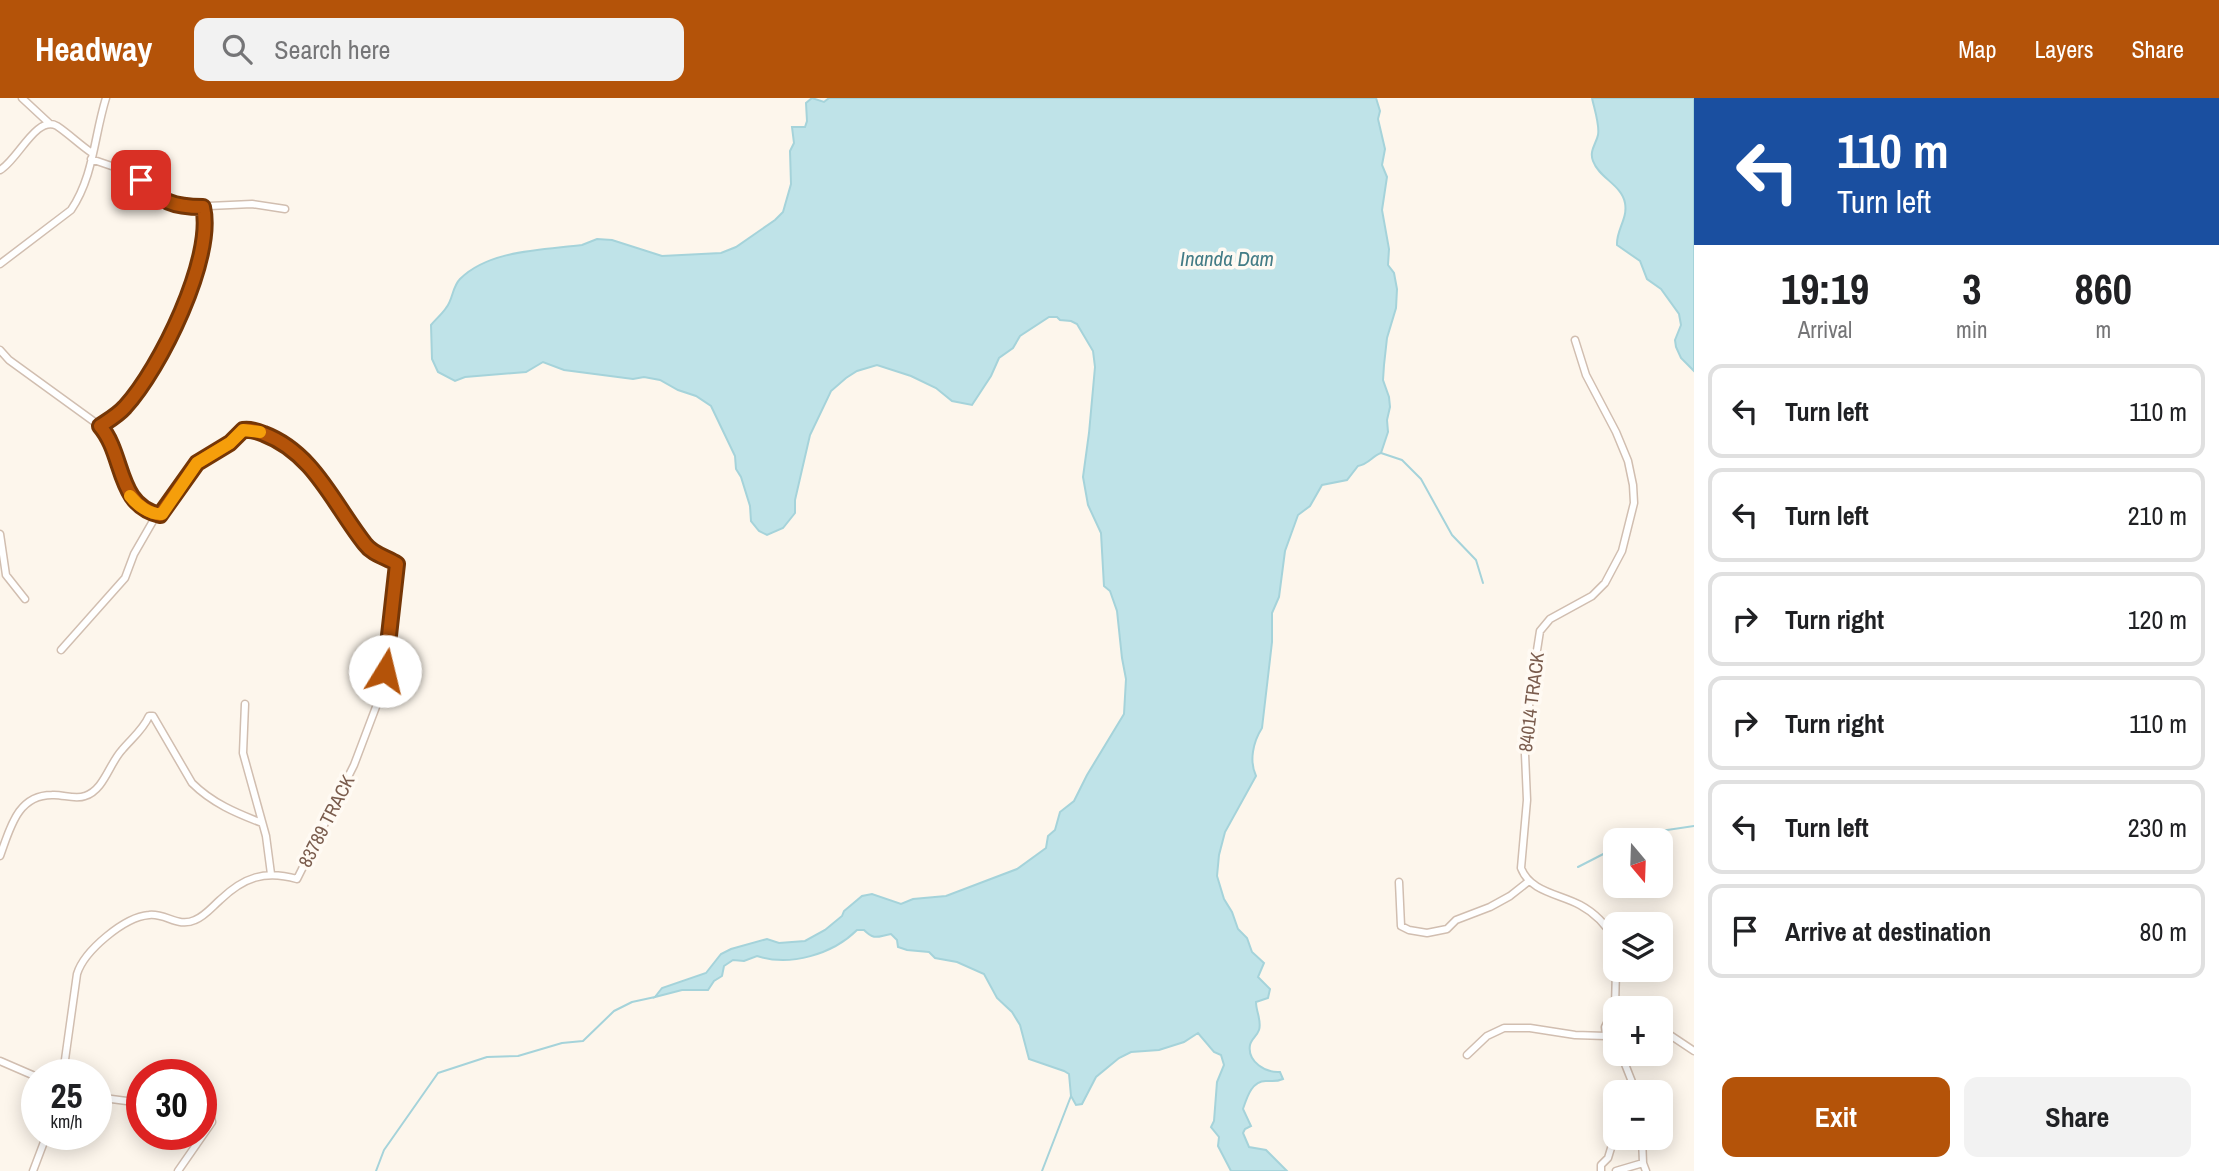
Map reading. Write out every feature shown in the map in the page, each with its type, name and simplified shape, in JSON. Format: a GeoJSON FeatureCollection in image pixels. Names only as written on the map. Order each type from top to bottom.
{"type":"FeatureCollection","features":[{"type":"Feature","properties":{"kind":"street"},"geometry":{"type":"LineString","coordinates":[[22,98],[50,124],[58,127],[92,156],[132,173],[168,204],[203,207],[252,204],[285,209]]}},
{"type":"Feature","properties":{"kind":"street"},"geometry":{"type":"LineString","coordinates":[[0,264],[71,210],[85,186],[106,98]]}},
{"type":"Feature","properties":{"kind":"street"},"geometry":{"type":"LineString","coordinates":[[0,170],[9,164],[36,130],[42,125],[50,124]]}},
{"type":"Feature","properties":{"kind":"street"},"geometry":{"type":"LineString","coordinates":[[100,426],[118,414],[138,391],[181,316],[203,250],[206,221],[203,207]]}},
{"type":"Feature","properties":{"kind":"street","name":"84014 TRACK"},"geometry":{"type":"LineString","coordinates":[[1529,881],[1521,868],[1527,800],[1524,763],[1530,695],[1540,631],[1550,619],[1592,596],[1605,583],[1622,551],[1634,503],[1628,461],[1586,375],[1575,340]]}},
{"type":"Feature","properties":{"kind":"street"},"geometry":{"type":"LineString","coordinates":[[0,350],[9,360],[100,426],[132,498],[155,514],[125,578],[61,650]]}},
{"type":"Feature","properties":{"kind":"street","name":"83789 TRACK"},"geometry":{"type":"LineString","coordinates":[[65,1059],[77,974],[82,960],[96,945],[119,928],[146,915],[177,922],[193,921],[208,912],[244,880],[271,874],[297,879],[355,765],[382,691],[398,572],[396,563],[372,551],[364,543],[337,500],[286,443],[254,430],[243,430],[227,446],[202,459],[188,475],[164,513],[155,514]]}},
{"type":"Feature","properties":{"kind":"street"},"geometry":{"type":"LineString","coordinates":[[0,534],[6,575],[25,599]]}},
{"type":"Feature","properties":{"kind":"street"},"geometry":{"type":"LineString","coordinates":[[246,704],[243,753],[268,846],[271,874]]}},
{"type":"Feature","properties":{"kind":"street"},"geometry":{"type":"LineString","coordinates":[[0,856],[18,811],[24,805],[41,796],[87,795],[105,778],[120,751],[133,739],[149,716],[153,716],[161,726],[185,771],[200,790],[211,800],[262,822]]}},
{"type":"Feature","properties":{"kind":"street"},"geometry":{"type":"LineString","coordinates":[[1399,882],[1401,926],[1409,930],[1427,933],[1447,929],[1456,920],[1490,908],[1529,881],[1581,906],[1603,924]]}},
{"type":"Feature","properties":{"kind":"street"},"geometry":{"type":"LineString","coordinates":[[1467,1055],[1487,1036],[1504,1028],[1538,1028],[1603,1037]]}},
{"type":"Feature","properties":{"kind":"street"},"geometry":{"type":"LineString","coordinates":[[1673,1037],[1694,1051]]}},
{"type":"Feature","properties":{"kind":"street"},"geometry":{"type":"LineString","coordinates":[[0,1061],[21,1070]]}},
{"type":"Feature","properties":{"kind":"street"},"geometry":{"type":"LineString","coordinates":[[33,1171],[41,1150]]}},
{"type":"Feature","properties":{"kind":"street"},"geometry":{"type":"LineString","coordinates":[[178,1171],[193,1150]]}},
{"type":"Feature","properties":{"kind":"street"},"geometry":{"type":"LineString","coordinates":[[1601,1171],[1601,1165],[1608,1158],[1610,1150]]}},
{"type":"Feature","properties":{"kind":"street"},"geometry":{"type":"LineString","coordinates":[[1642,1150],[1646,1171]]}},
{"type":"Feature","properties":{"kind":"street"},"geometry":{"type":"LineString","coordinates":[[1616,1171],[1643,1163]]}},
{"type":"Feature","properties":{"kind":"water","name":"Inanda Dam"},"geometry":{"type":"Polygon","coordinates":[[[812,98],[824,102],[829,98],[1376,98],[1385,149],[1382,165],[1387,177],[1382,210],[1389,249],[1388,265],[1394,273],[1397,289],[1396,308],[1387,338],[1383,380],[1390,407],[1388,432],[1381,453],[1358,466],[1347,480],[1322,485],[1310,506],[1298,515],[1285,551],[1279,597],[1272,613],[1272,642],[1262,728],[1253,752],[1256,776],[1225,832],[1217,876],[1238,929],[1247,938],[1252,952],[1264,963],[1258,977],[1270,989],[1268,998],[1256,1002],[1260,1027],[1250,1045],[1251,1057],[1264,1068],[1280,1072],[1283,1079],[1262,1081],[1251,1090],[1243,1109],[1251,1126],[1243,1133],[1249,1147],[1266,1150],[1287,1171],[1231,1171],[1218,1146],[1219,1137],[1211,1127],[1214,1121],[1217,1082],[1224,1065],[1221,1055],[1214,1052],[1198,1033],[1184,1042],[1159,1050],[1131,1052],[1119,1058],[1096,1077],[1082,1104],[1076,1105],[1071,1096],[1069,1074],[1029,1059],[1020,1025],[1012,1012],[997,998],[984,974],[957,962],[935,958],[929,952],[898,947],[897,940],[891,934],[874,937],[864,930],[857,930],[836,946],[810,956],[783,960],[757,956],[744,961],[733,960],[724,966],[722,976],[714,981],[708,990],[682,990],[655,997],[662,988],[706,973],[721,954],[731,949],[767,939],[779,943],[805,941],[825,930],[862,896],[872,894],[901,904],[913,899],[946,896],[1017,869],[1046,848],[1048,836],[1055,830],[1060,812],[1074,801],[1124,714],[1126,679],[1117,611],[1110,591],[1104,586],[1101,533],[1088,505],[1083,477],[1095,367],[1093,351],[1077,324],[1071,321],[1049,317],[1020,336],[1013,348],[999,358],[972,405],[952,401],[936,388],[911,376],[877,365],[857,371],[846,378],[831,391],[810,435],[795,500],[795,513],[783,528],[767,535],[759,531],[751,521],[750,506],[736,469],[735,456],[711,406],[696,396],[660,380],[564,370],[543,362],[526,372],[465,377],[455,381],[438,372],[432,359],[431,325],[448,305],[460,279],[486,262],[533,250],[582,245],[597,239],[612,240],[662,256],[721,253],[736,247],[775,220],[783,212],[791,184],[790,151],[794,143],[792,127],[805,127],[806,103],[812,98]]]}},
{"type":"Feature","properties":{"kind":"water"},"geometry":{"type":"Polygon","coordinates":[[[1592,98],[1694,98],[1694,371],[1681,358],[1676,347],[1675,340],[1681,325],[1679,314],[1661,289],[1647,279],[1640,261],[1617,245],[1625,203],[1620,191],[1600,172],[1593,161],[1592,151],[1597,138],[1598,122],[1592,98]]]}},
{"type":"Feature","properties":{"kind":"waterway"},"geometry":{"type":"LineString","coordinates":[[1381,453],[1402,460],[1421,479],[1452,535],[1476,560],[1483,583]]}},
{"type":"Feature","properties":{"kind":"waterway"},"geometry":{"type":"LineString","coordinates":[[1673,829],[1694,826]]}},
{"type":"Feature","properties":{"kind":"waterway"},"geometry":{"type":"LineString","coordinates":[[1578,867],[1603,854]]}},
{"type":"Feature","properties":{"kind":"waterway"},"geometry":{"type":"LineString","coordinates":[[376,1171],[384,1150],[438,1073],[487,1057],[518,1056],[562,1043],[583,1041],[614,1011],[632,1002],[655,997]]}},
{"type":"Feature","properties":{"kind":"waterway"},"geometry":{"type":"LineString","coordinates":[[1042,1171],[1071,1096]]}},
{"type":"Feature","properties":{"kind":"slow traffic"},"geometry":{"type":"LineString","coordinates":[[130,496],[144,509],[160,515],[197,463],[227,446],[243,430],[260,432]]}},
{"type":"Feature","properties":{"kind":"route"},"geometry":{"type":"LineString","coordinates":[[141,180],[168,204],[203,207],[206,221],[203,250],[181,316],[153,368],[126,406],[100,426],[128,493],[144,509],[160,515],[197,463],[224,448],[243,430],[254,430],[286,443],[337,500],[368,548],[397,564],[385,671]]}}]}
